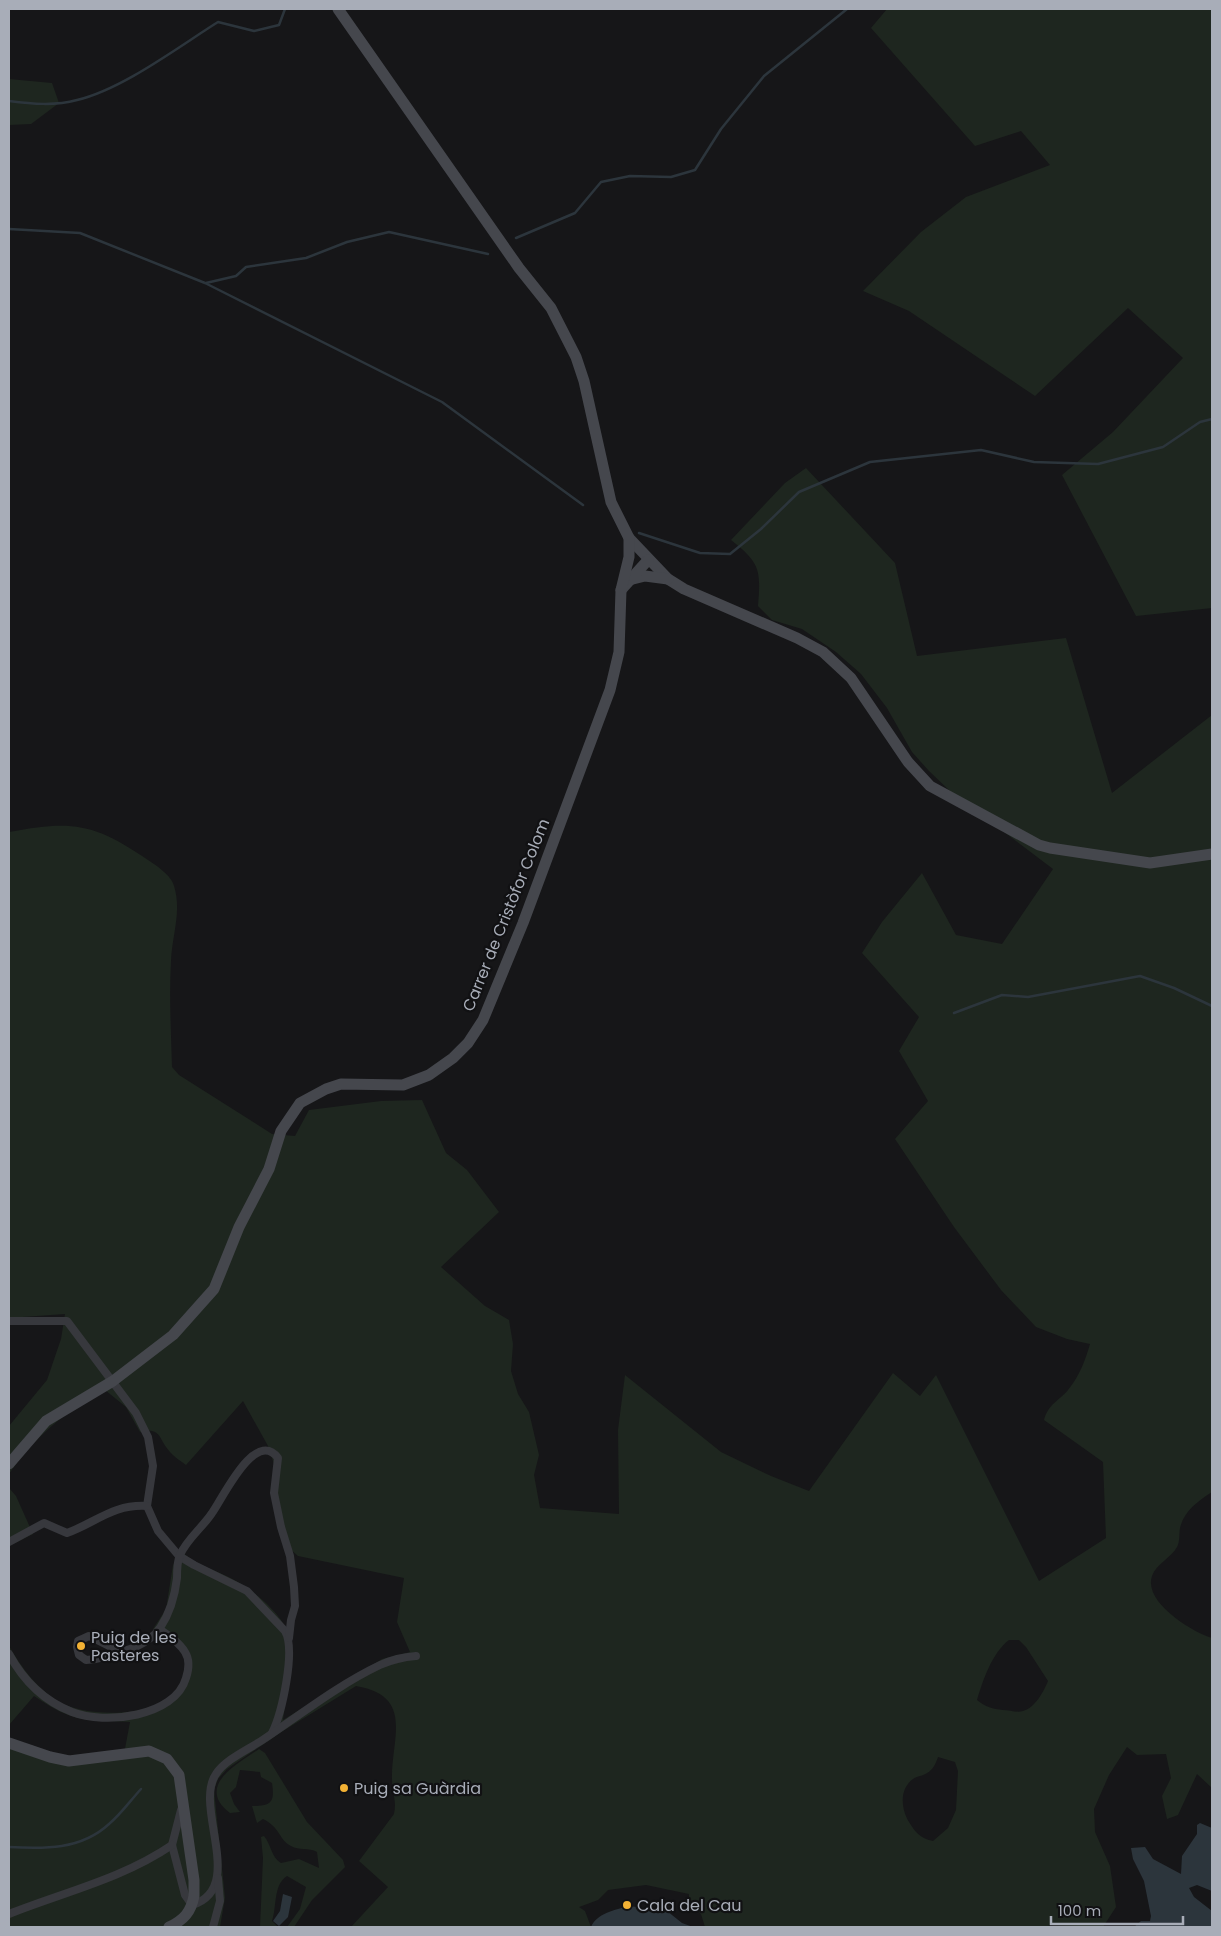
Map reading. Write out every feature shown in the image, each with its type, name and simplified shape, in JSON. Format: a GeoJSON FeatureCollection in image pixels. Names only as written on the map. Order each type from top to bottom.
{"type":"FeatureCollection","features":[{"type":"Feature","properties":{"kind":"street"},"geometry":{"type":"LineString","coordinates":[[338,9],[520,268],[551,308],[565,331],[584,382],[611,502],[628,538],[645,557],[668,578],[684,589],[797,638],[824,652],[851,678],[908,762],[926,782],[943,795],[1039,845],[1137,863],[1162,863],[1212,854]]}},
{"type":"Feature","properties":{"kind":"street","name":"Carrer de Cristòfor Colom"},"geometry":{"type":"LineString","coordinates":[[9,1464],[46,1421],[113,1381],[173,1335],[214,1289],[239,1227],[269,1168],[281,1132],[290,1114],[300,1103],[326,1089],[341,1084],[403,1085],[429,1075],[453,1058],[468,1042],[483,1020],[523,923],[610,690],[619,652],[622,590],[628,576],[628,538]]}},
{"type":"Feature","properties":{"kind":"street"},"geometry":{"type":"LineString","coordinates":[[645,557],[633,562],[628,576],[668,578]]}},
{"type":"Feature","properties":{"kind":"street"},"geometry":{"type":"LineString","coordinates":[[9,1321],[64,1319],[136,1413],[148,1436],[153,1466],[147,1506],[158,1531],[179,1556],[247,1590],[274,1618],[289,1638]]}},
{"type":"Feature","properties":{"kind":"street"},"geometry":{"type":"LineString","coordinates":[[125,1650],[109,1646],[89,1636],[82,1637],[77,1647],[79,1655],[86,1660],[93,1660],[125,1650],[150,1639],[160,1628],[172,1603],[179,1556],[250,1456],[266,1450],[273,1452],[278,1458],[274,1493],[294,1581],[296,1606],[291,1620],[281,1711],[272,1733]]}},
{"type":"Feature","properties":{"kind":"street"},"geometry":{"type":"LineString","coordinates":[[9,1542],[44,1523],[67,1533],[86,1526],[108,1512],[122,1507],[147,1506]]}},
{"type":"Feature","properties":{"kind":"street"},"geometry":{"type":"LineString","coordinates":[[9,1654],[30,1684],[58,1706],[74,1713],[94,1717],[136,1715],[159,1708],[170,1701],[180,1692],[188,1673],[186,1653],[177,1642],[160,1628]]}},
{"type":"Feature","properties":{"kind":"street"},"geometry":{"type":"LineString","coordinates":[[213,1927],[220,1901],[211,1802],[212,1783],[216,1774],[272,1733],[371,1670],[388,1662],[416,1656]]}},
{"type":"Feature","properties":{"kind":"street"},"geometry":{"type":"LineString","coordinates":[[9,1743],[50,1757],[69,1761],[150,1751],[158,1753],[167,1759],[179,1775],[194,1880],[192,1905],[184,1920],[170,1927]]}},
{"type":"Feature","properties":{"kind":"street"},"geometry":{"type":"LineString","coordinates":[[183,1803],[172,1845],[185,1895],[192,1905]]}},
{"type":"Feature","properties":{"kind":"street"},"geometry":{"type":"LineString","coordinates":[[9,1914],[116,1876],[150,1860],[172,1845]]}},
{"type":"Feature","properties":{"kind":"street"},"geometry":{"type":"LineString","coordinates":[[192,1905],[203,1902],[218,1874]]}},
{"type":"Feature","properties":{"kind":"shaded area"},"geometry":{"type":"Polygon","coordinates":[[[887,9],[1212,9],[1212,608],[1136,616],[1062,475],[1113,432],[1183,358],[1128,308],[1035,396],[909,311],[863,291],[921,232],[966,197],[1050,165],[1021,131],[975,146],[871,28],[887,9]]]}},
{"type":"Feature","properties":{"kind":"shaded area"},"geometry":{"type":"Polygon","coordinates":[[[9,79],[52,83],[59,103],[31,124],[9,125],[9,79]]]}},
{"type":"Feature","properties":{"kind":"shaded area"},"geometry":{"type":"Polygon","coordinates":[[[806,468],[895,563],[917,656],[1066,638],[1112,793],[1212,715],[1212,1492],[1197,1503],[1185,1516],[1180,1528],[1177,1547],[1154,1572],[1151,1586],[1155,1596],[1171,1614],[1182,1623],[1212,1638],[1212,1788],[1197,1774],[1178,1815],[1167,1819],[1162,1796],[1171,1778],[1166,1754],[1137,1755],[1127,1747],[1109,1775],[1094,1809],[1095,1832],[1110,1866],[1116,1907],[1103,1927],[1050,1925],[1047,1927],[705,1927],[701,1914],[689,1904],[689,1894],[646,1885],[608,1890],[598,1900],[579,1907],[585,1911],[591,1927],[351,1927],[388,1887],[359,1861],[394,1814],[395,1805],[392,1779],[396,1721],[393,1709],[386,1699],[374,1691],[356,1686],[283,1731],[227,1769],[218,1779],[214,1790],[225,1898],[220,1927],[9,1927],[9,1743],[50,1757],[124,1754],[130,1722],[90,1720],[70,1716],[34,1696],[9,1725],[9,1646],[25,1670],[44,1691],[59,1702],[73,1708],[110,1713],[129,1712],[148,1708],[165,1701],[177,1690],[184,1675],[185,1661],[182,1653],[170,1641],[153,1629],[166,1609],[173,1565],[182,1552],[201,1565],[229,1577],[255,1593],[281,1620],[291,1640],[292,1650],[283,1720],[382,1659],[410,1652],[397,1622],[404,1578],[298,1556],[282,1542],[274,1464],[268,1446],[243,1401],[186,1465],[172,1454],[159,1435],[152,1431],[140,1432],[126,1407],[105,1390],[91,1397],[52,1426],[28,1449],[9,1474],[9,1426],[47,1380],[61,1339],[65,1314],[9,1318],[9,832],[50,826],[66,826],[97,832],[129,848],[159,868],[173,882],[177,905],[170,974],[170,1014],[172,1067],[179,1075],[272,1134],[295,1136],[309,1110],[381,1101],[422,1100],[446,1153],[467,1170],[499,1212],[441,1267],[485,1306],[509,1320],[513,1344],[511,1371],[518,1394],[529,1412],[539,1455],[534,1475],[540,1508],[619,1514],[618,1430],[625,1375],[721,1452],[771,1476],[809,1491],[893,1373],[920,1396],[936,1375],[1039,1581],[1106,1538],[1103,1462],[1044,1420],[1051,1406],[1068,1390],[1076,1379],[1090,1344],[1067,1339],[1036,1327],[1001,1290],[954,1227],[895,1139],[928,1101],[899,1051],[919,1017],[862,953],[882,922],[922,873],[956,935],[1002,944],[1053,869],[951,792],[929,771],[912,752],[887,708],[861,674],[836,652],[802,629],[772,620],[758,606],[759,583],[756,568],[748,555],[731,540],[785,483],[806,468]],[[1009,1640],[993,1659],[977,1700],[992,1708],[1021,1712],[1035,1703],[1048,1681],[1026,1647],[1019,1640],[1009,1640]],[[938,1757],[931,1770],[908,1783],[903,1794],[906,1817],[919,1835],[933,1841],[948,1828],[956,1810],[958,1771],[955,1762],[938,1757]]]}},
{"type":"Feature","properties":{"kind":"shaded area"},"geometry":{"type":"Polygon","coordinates":[[[9,1488],[16,1496],[33,1534],[9,1546],[9,1488]]]}},
{"type":"Feature","properties":{"kind":"shaded area"},"geometry":{"type":"Polygon","coordinates":[[[259,1749],[265,1753],[307,1822],[343,1860],[345,1867],[312,1900],[294,1927],[287,1927],[300,1909],[306,1887],[287,1876],[279,1885],[277,1891],[272,1921],[278,1927],[260,1927],[263,1858],[261,1837],[264,1836],[275,1857],[281,1863],[299,1859],[319,1868],[317,1852],[291,1846],[269,1822],[263,1819],[257,1823],[252,1806],[267,1804],[273,1795],[272,1783],[261,1777],[260,1772],[240,1770],[236,1787],[230,1793],[234,1804],[240,1812],[230,1813],[220,1803],[217,1794],[218,1785],[223,1776],[259,1749]]]}},
{"type":"Feature","properties":{"kind":"shaded area"},"geometry":{"type":"Polygon","coordinates":[[[1200,1823],[1212,1828],[1212,1891],[1197,1885],[1189,1888],[1194,1897],[1212,1911],[1212,1927],[1134,1927],[1141,1921],[1150,1921],[1151,1916],[1144,1881],[1133,1859],[1131,1848],[1145,1847],[1153,1859],[1181,1874],[1182,1856],[1197,1834],[1197,1825],[1200,1823]]]}},
{"type":"Feature","properties":{"kind":"shaded area"},"geometry":{"type":"Polygon","coordinates":[[[283,1894],[292,1897],[288,1917],[279,1926],[273,1921],[280,1911],[283,1894]]]}},
{"type":"Feature","properties":{"kind":"shaded area"},"geometry":{"type":"Polygon","coordinates":[[[629,1906],[667,1911],[682,1923],[693,1927],[591,1927],[602,1915],[629,1906]]]}},
{"type":"Feature","properties":{"kind":"waterway"},"geometry":{"type":"LineString","coordinates":[[9,101],[52,104],[95,95],[150,66],[218,22],[254,31],[279,25],[285,9]]}},
{"type":"Feature","properties":{"kind":"waterway"},"geometry":{"type":"LineString","coordinates":[[516,238],[575,213],[601,182],[630,176],[671,177],[695,170],[721,129],[764,76],[847,9]]}},
{"type":"Feature","properties":{"kind":"waterway"},"geometry":{"type":"LineString","coordinates":[[9,229],[80,233],[205,283],[442,402],[583,505]]}},
{"type":"Feature","properties":{"kind":"waterway"},"geometry":{"type":"LineString","coordinates":[[206,283],[236,276],[246,267],[306,258],[347,242],[389,232],[488,254]]}},
{"type":"Feature","properties":{"kind":"waterway"},"geometry":{"type":"LineString","coordinates":[[639,533],[700,553],[730,554],[761,529],[799,492],[870,462],[981,450],[1034,462],[1098,464],[1163,447],[1200,422],[1212,419]]}},
{"type":"Feature","properties":{"kind":"waterway"},"geometry":{"type":"LineString","coordinates":[[954,1013],[1002,995],[1028,997],[1140,976],[1174,988],[1212,1006]]}},
{"type":"Feature","properties":{"kind":"waterway"},"geometry":{"type":"LineString","coordinates":[[9,1847],[62,1846],[86,1839],[98,1833],[113,1820],[141,1789]]}},
{"type":"Feature","properties":{"kind":"place","name":"Puig de les Pasteres"},"geometry":{"type":"Point","coordinates":[81,1646]}},
{"type":"Feature","properties":{"kind":"place","name":"Puig sa Guàrdia"},"geometry":{"type":"Point","coordinates":[344,1788]}},
{"type":"Feature","properties":{"kind":"place","name":"Cala del Cau"},"geometry":{"type":"Point","coordinates":[627,1905]}}]}
